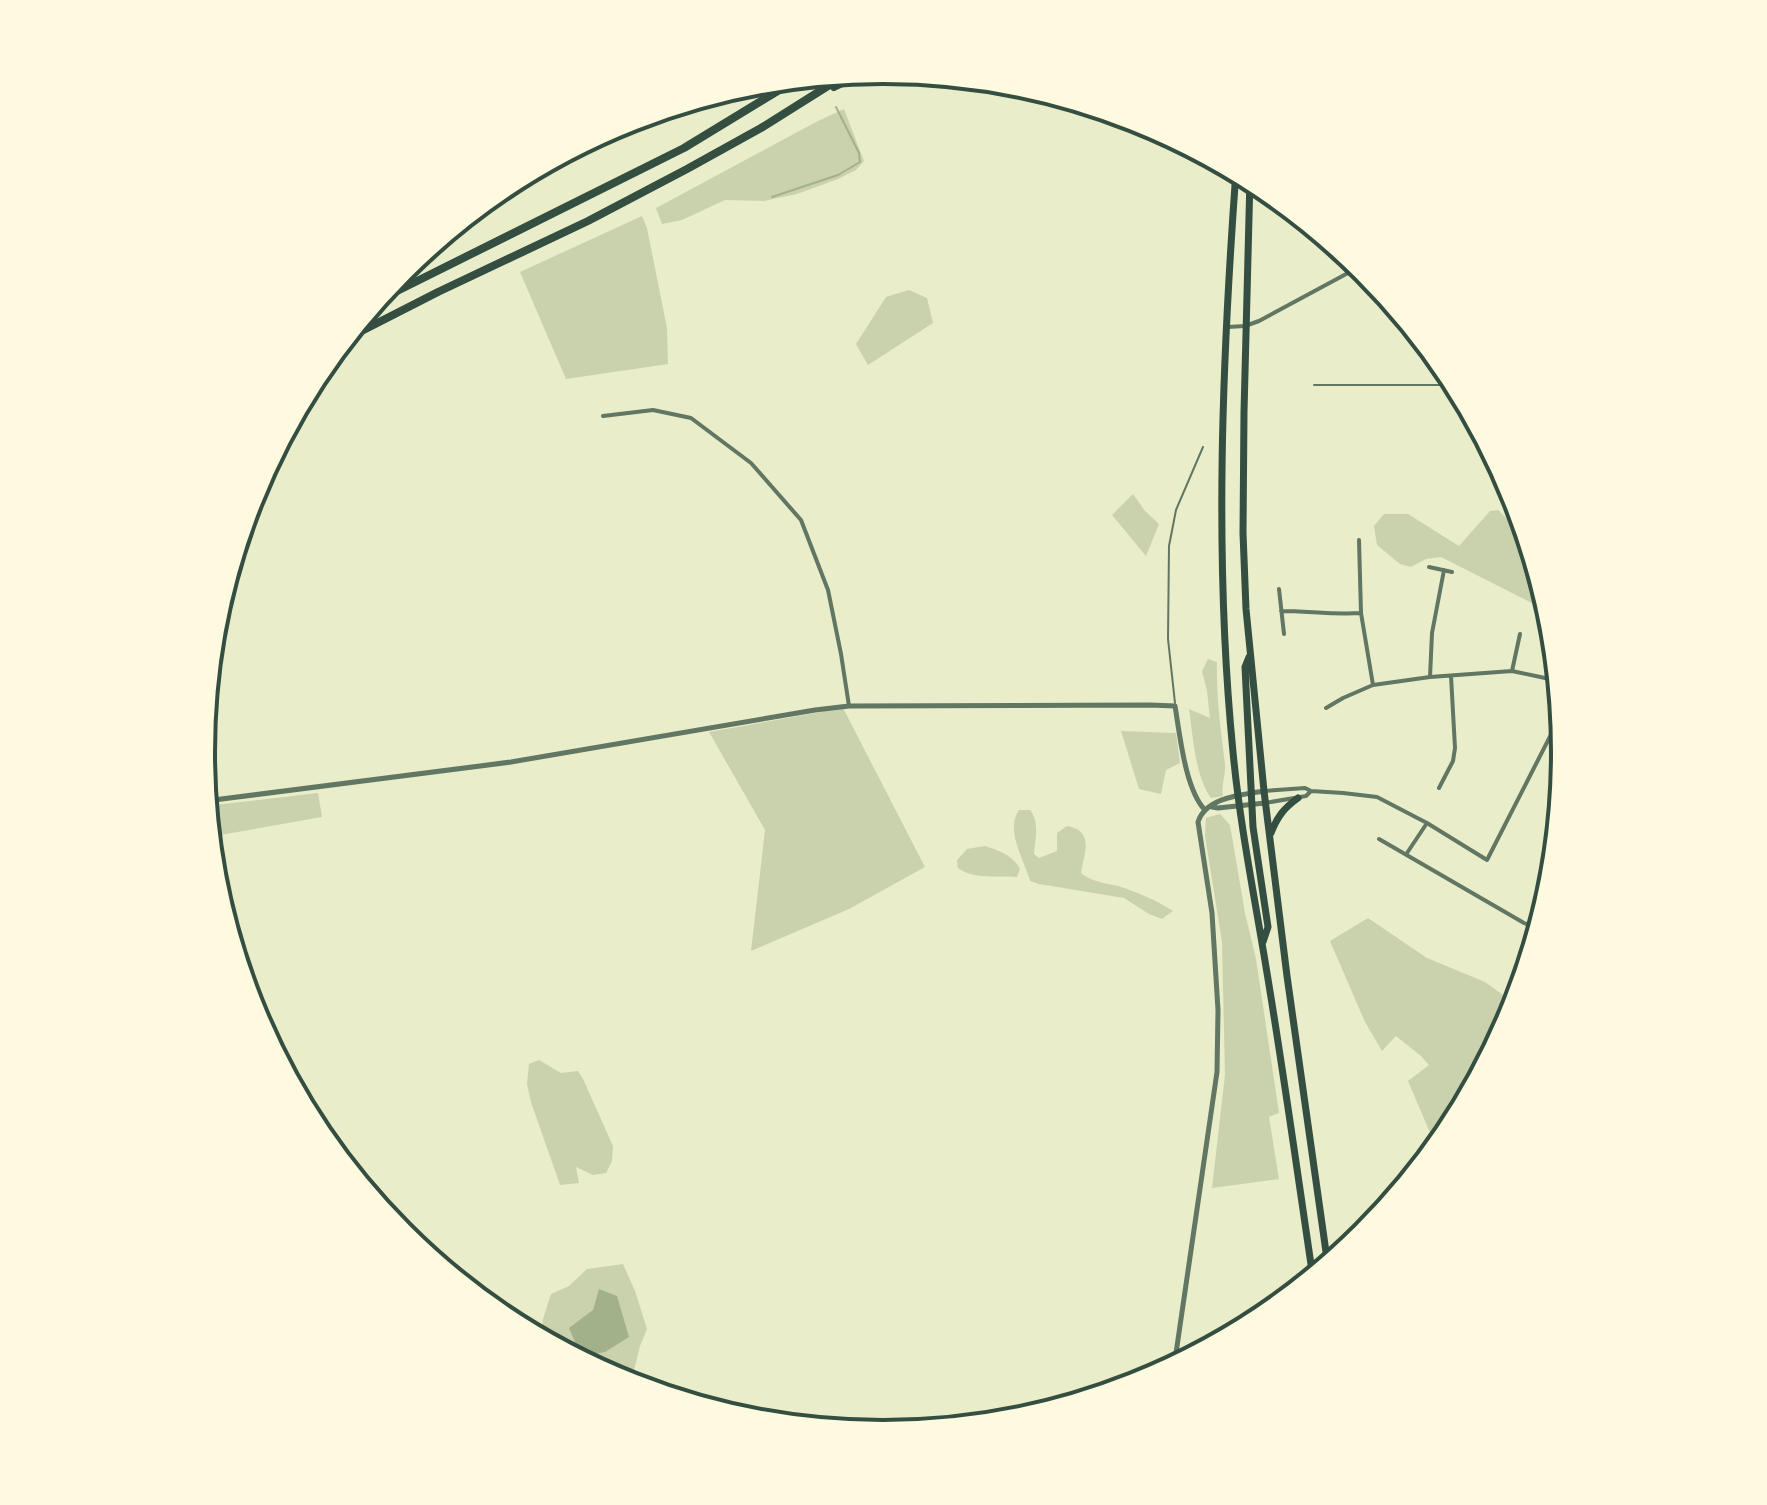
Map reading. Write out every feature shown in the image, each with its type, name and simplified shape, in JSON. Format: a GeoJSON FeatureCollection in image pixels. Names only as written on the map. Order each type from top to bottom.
{"type":"FeatureCollection","features":[{"type":"Feature","properties":{"kind":"highway"},"geometry":{"type":"LineString","coordinates":[[806,101],[838,85]]}},
{"type":"Feature","properties":{"kind":"highway"},"geometry":{"type":"LineString","coordinates":[[368,328],[588,221],[740,140],[828,86]]}},
{"type":"Feature","properties":{"kind":"highway"},"geometry":{"type":"LineString","coordinates":[[403,288],[619,183],[774,94]]}},
{"type":"Feature","properties":{"kind":"highway"},"geometry":{"type":"LineString","coordinates":[[1235,185],[1223,477],[1223,583],[1229,707],[1239,806],[1311,1266]]}},
{"type":"Feature","properties":{"kind":"highway"},"geometry":{"type":"LineString","coordinates":[[1249,194],[1243,533],[1246,609],[1265,803],[1326,1253]]}},
{"type":"Feature","properties":{"kind":"highway"},"geometry":{"type":"LineString","coordinates":[[1250,655],[1245,667],[1253,827],[1268,927],[1262,945]]}},
{"type":"Feature","properties":{"kind":"highway"},"geometry":{"type":"LineString","coordinates":[[1270,838],[1284,807],[1298,798]]}},
{"type":"Feature","properties":{"kind":"street"},"geometry":{"type":"LineString","coordinates":[[1228,327],[1245,326],[1266,318],[1348,273]]}},
{"type":"Feature","properties":{"kind":"street"},"geometry":{"type":"LineString","coordinates":[[603,416],[653,410],[691,418],[751,463],[801,520],[828,590],[849,706]]}},
{"type":"Feature","properties":{"kind":"street"},"geometry":{"type":"LineString","coordinates":[[1359,540],[1361,613],[1373,685]]}},
{"type":"Feature","properties":{"kind":"street"},"geometry":{"type":"LineString","coordinates":[[1429,567],[1452,572]]}},
{"type":"Feature","properties":{"kind":"street"},"geometry":{"type":"LineString","coordinates":[[1430,677],[1432,633],[1444,570]]}},
{"type":"Feature","properties":{"kind":"street"},"geometry":{"type":"LineString","coordinates":[[1279,589],[1284,634]]}},
{"type":"Feature","properties":{"kind":"street"},"geometry":{"type":"LineString","coordinates":[[1281,611],[1316,611],[1338,615],[1361,613]]}},
{"type":"Feature","properties":{"kind":"street"},"geometry":{"type":"LineString","coordinates":[[1512,671],[1520,634]]}},
{"type":"Feature","properties":{"kind":"street"},"geometry":{"type":"LineString","coordinates":[[1326,708],[1373,685],[1430,677],[1512,671],[1548,679]]}},
{"type":"Feature","properties":{"kind":"street"},"geometry":{"type":"LineString","coordinates":[[1439,788],[1453,761],[1455,748],[1451,676]]}},
{"type":"Feature","properties":{"kind":"street"},"geometry":{"type":"LineString","coordinates":[[216,800],[511,762],[849,706],[1175,706],[1190,784],[1196,799],[1208,808],[1298,798],[1311,791]]}},
{"type":"Feature","properties":{"kind":"street"},"geometry":{"type":"LineString","coordinates":[[1176,1353],[1217,1072],[1218,1010],[1212,913],[1198,826],[1200,816],[1217,802],[1264,791],[1305,788],[1377,797],[1487,860],[1552,733]]}},
{"type":"Feature","properties":{"kind":"street"},"geometry":{"type":"LineString","coordinates":[[1548,740],[1552,742]]}},
{"type":"Feature","properties":{"kind":"street"},"geometry":{"type":"LineString","coordinates":[[1407,853],[1427,823]]}},
{"type":"Feature","properties":{"kind":"street"},"geometry":{"type":"LineString","coordinates":[[1379,839],[1529,925]]}},
{"type":"Feature","properties":{"kind":"lane"},"geometry":{"type":"LineString","coordinates":[[1314,385],[1441,385]]}},
{"type":"Feature","properties":{"kind":"lane"},"geometry":{"type":"LineString","coordinates":[[1175,706],[1168,639],[1169,546],[1176,510],[1203,447]]}},
{"type":"Feature","properties":{"kind":"shaded area"},"geometry":{"type":"Polygon","coordinates":[[[844,109],[864,161],[856,170],[797,194],[764,201],[725,200],[682,220],[662,224],[656,208],[844,109]]]}},
{"type":"Feature","properties":{"kind":"shaded area"},"geometry":{"type":"Polygon","coordinates":[[[642,216],[667,328],[668,364],[566,379],[520,272],[642,216]]]}},
{"type":"Feature","properties":{"kind":"shaded area"},"geometry":{"type":"Polygon","coordinates":[[[909,290],[927,298],[933,323],[868,365],[856,344],[886,297],[909,290]]]}},
{"type":"Feature","properties":{"kind":"shaded area"},"geometry":{"type":"Polygon","coordinates":[[[1133,494],[1159,524],[1146,556],[1112,515],[1133,494]]]}},
{"type":"Feature","properties":{"kind":"shaded area"},"geometry":{"type":"Polygon","coordinates":[[[1498,510],[1511,523],[1535,604],[1441,557],[1426,559],[1411,567],[1400,564],[1377,545],[1374,526],[1384,514],[1408,514],[1459,546],[1490,511],[1498,510]]]}},
{"type":"Feature","properties":{"kind":"shaded area"},"geometry":{"type":"Polygon","coordinates":[[[1208,659],[1217,662],[1225,768],[1223,796],[1211,798],[1198,767],[1189,709],[1210,718],[1202,671],[1208,659]]]}},
{"type":"Feature","properties":{"kind":"shaded area"},"geometry":{"type":"Polygon","coordinates":[[[843,708],[925,867],[849,909],[751,951],[765,830],[709,732],[843,708]]]}},
{"type":"Feature","properties":{"kind":"shaded area"},"geometry":{"type":"Polygon","coordinates":[[[1121,731],[1176,733],[1180,763],[1166,770],[1161,794],[1139,789],[1121,731]]]}},
{"type":"Feature","properties":{"kind":"shaded area"},"geometry":{"type":"Polygon","coordinates":[[[318,793],[322,817],[220,835],[217,805],[318,793]]]}},
{"type":"Feature","properties":{"kind":"shaded area"},"geometry":{"type":"Polygon","coordinates":[[[1019,810],[1030,810],[1033,815],[1036,831],[1034,854],[1039,858],[1057,851],[1057,833],[1067,826],[1076,829],[1085,838],[1086,844],[1081,873],[1139,894],[1173,911],[1162,919],[1124,898],[1030,881],[1015,836],[1015,818],[1019,810]]]}},
{"type":"Feature","properties":{"kind":"shaded area"},"geometry":{"type":"Polygon","coordinates":[[[1220,814],[1230,825],[1256,959],[1279,1113],[1269,1117],[1279,1179],[1212,1188],[1225,1075],[1222,942],[1205,836],[1206,818],[1220,814]]]}},
{"type":"Feature","properties":{"kind":"shaded area"},"geometry":{"type":"Polygon","coordinates":[[[985,846],[1014,860],[1020,869],[1017,877],[979,876],[958,868],[957,860],[967,849],[985,846]]]}},
{"type":"Feature","properties":{"kind":"shaded area"},"geometry":{"type":"Polygon","coordinates":[[[1368,918],[1427,958],[1485,982],[1505,997],[1483,1048],[1431,1135],[1408,1081],[1429,1065],[1396,1036],[1382,1051],[1365,1022],[1330,941],[1368,918]]]}},
{"type":"Feature","properties":{"kind":"shaded area"},"geometry":{"type":"Polygon","coordinates":[[[539,1060],[561,1073],[578,1071],[583,1079],[613,1146],[612,1161],[606,1173],[593,1175],[576,1167],[579,1183],[560,1185],[527,1084],[529,1064],[539,1060]]]}},
{"type":"Feature","properties":{"kind":"shaded area"},"geometry":{"type":"Polygon","coordinates":[[[623,1264],[647,1329],[634,1372],[542,1327],[551,1294],[569,1286],[587,1269],[623,1264]]]}},
{"type":"Feature","properties":{"kind":"shaded area"},"geometry":{"type":"Polygon","coordinates":[[[599,1289],[617,1296],[629,1337],[605,1352],[593,1354],[576,1346],[569,1328],[593,1310],[599,1289]]]}},
{"type":"Feature","properties":{"kind":"waterway"},"geometry":{"type":"LineString","coordinates":[[772,197],[838,175],[860,162],[859,153],[836,107]]}}]}
